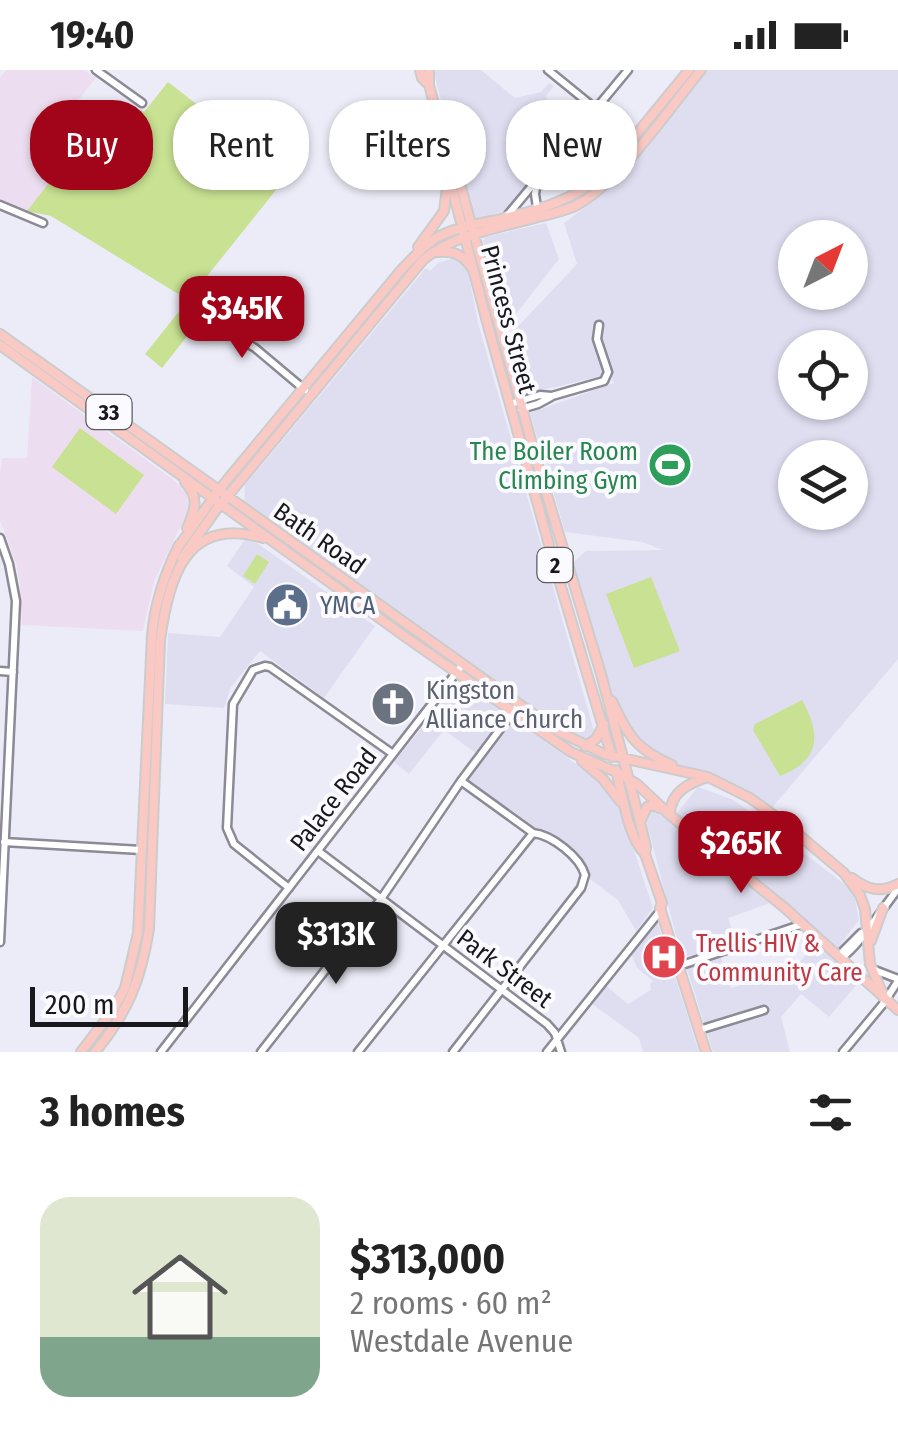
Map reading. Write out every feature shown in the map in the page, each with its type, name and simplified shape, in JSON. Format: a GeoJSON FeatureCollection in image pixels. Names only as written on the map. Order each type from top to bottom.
{"type":"FeatureCollection","features":[{"type":"Feature","properties":{"kind":"main road","name":"Princess Street"},"geometry":{"type":"LineString","coordinates":[[420,70],[429,85]]}},
{"type":"Feature","properties":{"kind":"main road","name":"Princess Street"},"geometry":{"type":"LineString","coordinates":[[429,70],[433,100]]}},
{"type":"Feature","properties":{"kind":"main road"},"geometry":{"type":"LineString","coordinates":[[177,549],[215,494],[432,253],[573,196],[602,175],[689,70]]}},
{"type":"Feature","properties":{"kind":"main road"},"geometry":{"type":"LineString","coordinates":[[402,269],[433,240],[467,226],[572,208],[606,183],[702,70]]}},
{"type":"Feature","properties":{"kind":"main road"},"geometry":{"type":"LineString","coordinates":[[95,1052],[121,1016],[144,966],[154,833],[160,641],[164,607],[182,558],[444,211],[446,190]]}},
{"type":"Feature","properties":{"kind":"main road","name":"Princess Street"},"geometry":{"type":"LineString","coordinates":[[455,190],[471,237],[556,570],[604,724],[628,820],[639,849],[645,854]]}},
{"type":"Feature","properties":{"kind":"main road","name":"Princess Street"},"geometry":{"type":"LineString","coordinates":[[459,190],[467,226]]}},
{"type":"Feature","properties":{"kind":"main road","name":"Princess Street"},"geometry":{"type":"LineString","coordinates":[[471,237],[475,272],[630,780],[656,890],[654,896],[706,1052]]}},
{"type":"Feature","properties":{"kind":"main road"},"geometry":{"type":"LineString","coordinates":[[432,253],[464,256],[475,272]]}},
{"type":"Feature","properties":{"kind":"main road","name":"Bath Road"},"geometry":{"type":"LineString","coordinates":[[0,334],[272,540],[457,673],[585,746],[624,760],[686,772]]}},
{"type":"Feature","properties":{"kind":"main road","name":"Bath Road"},"geometry":{"type":"LineString","coordinates":[[0,345],[215,494]]}},
{"type":"Feature","properties":{"kind":"main road"},"geometry":{"type":"LineString","coordinates":[[81,1052],[125,988],[138,934],[155,605],[164,576],[193,516],[196,498],[168,465]]}},
{"type":"Feature","properties":{"kind":"main road","name":"Bath Road"},"geometry":{"type":"LineString","coordinates":[[224,501],[463,664],[570,752],[616,772]]}},
{"type":"Feature","properties":{"kind":"main road"},"geometry":{"type":"LineString","coordinates":[[182,558],[201,543],[230,532],[272,540]]}},
{"type":"Feature","properties":{"kind":"main road"},"geometry":{"type":"LineString","coordinates":[[600,674],[629,736],[658,759],[750,798],[844,873],[869,888],[898,886]]}},
{"type":"Feature","properties":{"kind":"main road"},"geometry":{"type":"LineString","coordinates":[[585,746],[596,739],[604,724]]}},
{"type":"Feature","properties":{"kind":"main road"},"geometry":{"type":"LineString","coordinates":[[570,752],[614,791],[628,820]]}},
{"type":"Feature","properties":{"kind":"main road","name":"33"},"geometry":{"type":"LineString","coordinates":[[616,772],[630,780]]}},
{"type":"Feature","properties":{"kind":"main road"},"geometry":{"type":"LineString","coordinates":[[667,812],[682,788],[708,778]]}},
{"type":"Feature","properties":{"kind":"main road"},"geometry":{"type":"LineString","coordinates":[[630,780],[898,1010]]}},
{"type":"Feature","properties":{"kind":"main road"},"geometry":{"type":"LineString","coordinates":[[640,822],[647,806],[667,812]]}},
{"type":"Feature","properties":{"kind":"main road"},"geometry":{"type":"LineString","coordinates":[[141,850],[154,833]]}},
{"type":"Feature","properties":{"kind":"main road"},"geometry":{"type":"LineString","coordinates":[[141,850],[152,871]]}},
{"type":"Feature","properties":{"kind":"main road"},"geometry":{"type":"LineString","coordinates":[[844,873],[860,894],[869,956],[886,999]]}},
{"type":"Feature","properties":{"kind":"main road"},"geometry":{"type":"LineString","coordinates":[[869,956],[883,908]]}},
{"type":"Feature","properties":{"kind":"street"},"geometry":{"type":"LineString","coordinates":[[96,70],[138,100]]}},
{"type":"Feature","properties":{"kind":"street"},"geometry":{"type":"LineString","coordinates":[[548,70],[585,100]]}},
{"type":"Feature","properties":{"kind":"street"},"geometry":{"type":"LineString","coordinates":[[603,100],[628,70]]}},
{"type":"Feature","properties":{"kind":"street"},"geometry":{"type":"LineString","coordinates":[[505,218],[529,190]]}},
{"type":"Feature","properties":{"kind":"street"},"geometry":{"type":"LineString","coordinates":[[536,190],[538,213]]}},
{"type":"Feature","properties":{"kind":"street"},"geometry":{"type":"LineString","coordinates":[[0,206],[43,223]]}},
{"type":"Feature","properties":{"kind":"street"},"geometry":{"type":"LineString","coordinates":[[188,308],[255,348],[307,391]]}},
{"type":"Feature","properties":{"kind":"street"},"geometry":{"type":"LineString","coordinates":[[516,407],[538,404],[604,381],[607,377],[597,339],[599,325]]}},
{"type":"Feature","properties":{"kind":"street"},"geometry":{"type":"LineString","coordinates":[[0,538],[16,601],[3,794],[0,942]]}},
{"type":"Feature","properties":{"kind":"street","name":"Palace Road"},"geometry":{"type":"LineString","coordinates":[[163,1049],[463,664]]}},
{"type":"Feature","properties":{"kind":"street"},"geometry":{"type":"LineString","coordinates":[[289,888],[234,844],[227,828],[231,711],[238,692],[254,670],[270,667],[393,754]]}},
{"type":"Feature","properties":{"kind":"street"},"geometry":{"type":"LineString","coordinates":[[0,671],[13,672]]}},
{"type":"Feature","properties":{"kind":"street"},"geometry":{"type":"LineString","coordinates":[[262,1052],[381,899],[516,708]]}},
{"type":"Feature","properties":{"kind":"street"},"geometry":{"type":"LineString","coordinates":[[453,1052],[582,886],[586,875],[582,864],[547,836],[533,833],[461,781]]}},
{"type":"Feature","properties":{"kind":"street"},"geometry":{"type":"LineString","coordinates":[[358,1052],[533,833]]}},
{"type":"Feature","properties":{"kind":"street"},"geometry":{"type":"LineString","coordinates":[[4,842],[141,850]]}},
{"type":"Feature","properties":{"kind":"street","name":"Park Street"},"geometry":{"type":"LineString","coordinates":[[318,851],[546,1024],[556,1033],[561,1052]]}},
{"type":"Feature","properties":{"kind":"street"},"geometry":{"type":"LineString","coordinates":[[839,958],[898,886]]}},
{"type":"Feature","properties":{"kind":"street"},"geometry":{"type":"LineString","coordinates":[[547,1052],[661,909]]}},
{"type":"Feature","properties":{"kind":"street"},"geometry":{"type":"LineString","coordinates":[[679,966],[802,924]]}},
{"type":"Feature","properties":{"kind":"street"},"geometry":{"type":"LineString","coordinates":[[842,1052],[898,980],[872,968]]}},
{"type":"Feature","properties":{"kind":"street"},"geometry":{"type":"LineString","coordinates":[[699,1030],[764,1010]]}},
{"type":"Feature","properties":{"kind":"street"},"geometry":{"type":"LineString","coordinates":[[163,1049],[173,1052]]}},
{"type":"Feature","properties":{"kind":"shaded area"},"geometry":{"type":"Polygon","coordinates":[[[6,70],[83,70],[96,78],[78,100],[30,100],[30,190],[43,190],[27,211],[0,201],[0,78],[6,70]]]}},
{"type":"Feature","properties":{"kind":"shaded area"},"geometry":{"type":"Polygon","coordinates":[[[433,70],[481,70],[515,98],[541,92],[549,83],[554,86],[547,100],[506,100],[506,190],[523,190],[506,210],[477,220],[472,216],[465,190],[486,190],[486,100],[441,100],[433,70]]]}},
{"type":"Feature","properties":{"kind":"shaded area"},"geometry":{"type":"Polygon","coordinates":[[[705,70],[898,70],[898,659],[771,809],[706,775],[653,756],[620,723],[569,566],[586,551],[663,550],[642,542],[565,532],[530,413],[614,383],[610,374],[526,394],[510,335],[577,264],[564,223],[605,190],[637,190],[637,151],[705,70]]]}},
{"type":"Feature","properties":{"kind":"shaded area"},"geometry":{"type":"Polygon","coordinates":[[[546,223],[559,259],[505,328],[483,241],[485,237],[546,223]]]}},
{"type":"Feature","properties":{"kind":"shaded area"},"geometry":{"type":"Polygon","coordinates":[[[454,258],[468,271],[478,323],[594,731],[587,742],[558,729],[244,504],[245,485],[426,268],[430,271],[438,263],[454,258]]]}},
{"type":"Feature","properties":{"kind":"shaded area"},"geometry":{"type":"Polygon","coordinates":[[[32,377],[186,492],[189,509],[154,581],[143,631],[22,625],[16,563],[0,520],[0,475],[2,458],[27,458],[32,377]]]}},
{"type":"Feature","properties":{"kind":"shaded area"},"geometry":{"type":"Polygon","coordinates":[[[247,536],[375,626],[324,698],[260,651],[231,687],[224,708],[165,704],[168,633],[220,637],[254,587],[227,566],[247,536]]]}},
{"type":"Feature","properties":{"kind":"shaded area"},"geometry":{"type":"Polygon","coordinates":[[[465,685],[506,714],[477,754],[444,730],[409,774],[394,762],[456,686],[465,685]]]}},
{"type":"Feature","properties":{"kind":"shaded area"},"geometry":{"type":"Polygon","coordinates":[[[514,719],[604,784],[622,814],[653,908],[636,931],[618,900],[591,880],[583,860],[549,833],[533,828],[466,781],[514,719]]]}},
{"type":"Feature","properties":{"kind":"shaded area"},"geometry":{"type":"Polygon","coordinates":[[[698,787],[734,800],[854,895],[859,920],[837,949],[676,814],[698,787]]]}},
{"type":"Feature","properties":{"kind":"shaded area"},"geometry":{"type":"Polygon","coordinates":[[[659,812],[770,903],[728,918],[736,941],[682,958],[645,816],[659,812]]]}},
{"type":"Feature","properties":{"kind":"shaded area"},"geometry":{"type":"Polygon","coordinates":[[[657,921],[699,1052],[643,1052],[639,1038],[591,1003],[605,985],[628,1004],[651,990],[653,981],[637,968],[631,953],[657,921]]]}},
{"type":"Feature","properties":{"kind":"shaded area"},"geometry":{"type":"Polygon","coordinates":[[[815,944],[859,982],[829,1017],[801,994],[781,1017],[790,1052],[713,1052],[687,969],[721,958],[731,988],[793,970],[815,944]]]}},
{"type":"Feature","properties":{"kind":"green space"},"geometry":{"type":"Polygon","coordinates":[[[168,82],[191,100],[173,100],[173,190],[276,190],[188,300],[51,216],[27,211],[43,190],[153,190],[153,101],[168,82]]]}},
{"type":"Feature","properties":{"kind":"green space"},"geometry":{"type":"Polygon","coordinates":[[[181,309],[199,321],[162,368],[145,354],[181,309]]]}},
{"type":"Feature","properties":{"kind":"green space"},"geometry":{"type":"Polygon","coordinates":[[[80,428],[144,475],[116,514],[52,467],[80,428]]]}},
{"type":"Feature","properties":{"kind":"green space"},"geometry":{"type":"Polygon","coordinates":[[[257,554],[269,562],[255,584],[243,576],[257,554]]]}},
{"type":"Feature","properties":{"kind":"green space"},"geometry":{"type":"Polygon","coordinates":[[[651,577],[680,651],[634,668],[606,594],[651,577]]]}},
{"type":"Feature","properties":{"kind":"green space"},"geometry":{"type":"Polygon","coordinates":[[[802,700],[812,724],[814,745],[803,762],[780,776],[753,730],[755,724],[802,700]]]}},
{"type":"Feature","properties":{"kind":"place","name":"The Boiler Room Climbing Gym"},"geometry":{"type":"Point","coordinates":[670,465]}},
{"type":"Feature","properties":{"kind":"place","name":"YMCA"},"geometry":{"type":"Point","coordinates":[287,605]}},
{"type":"Feature","properties":{"kind":"place","name":"Kingston Alliance Church"},"geometry":{"type":"Point","coordinates":[393,704]}},
{"type":"Feature","properties":{"kind":"place","name":"Trellis HIV & Community Care"},"geometry":{"type":"Point","coordinates":[664,957]}}]}
